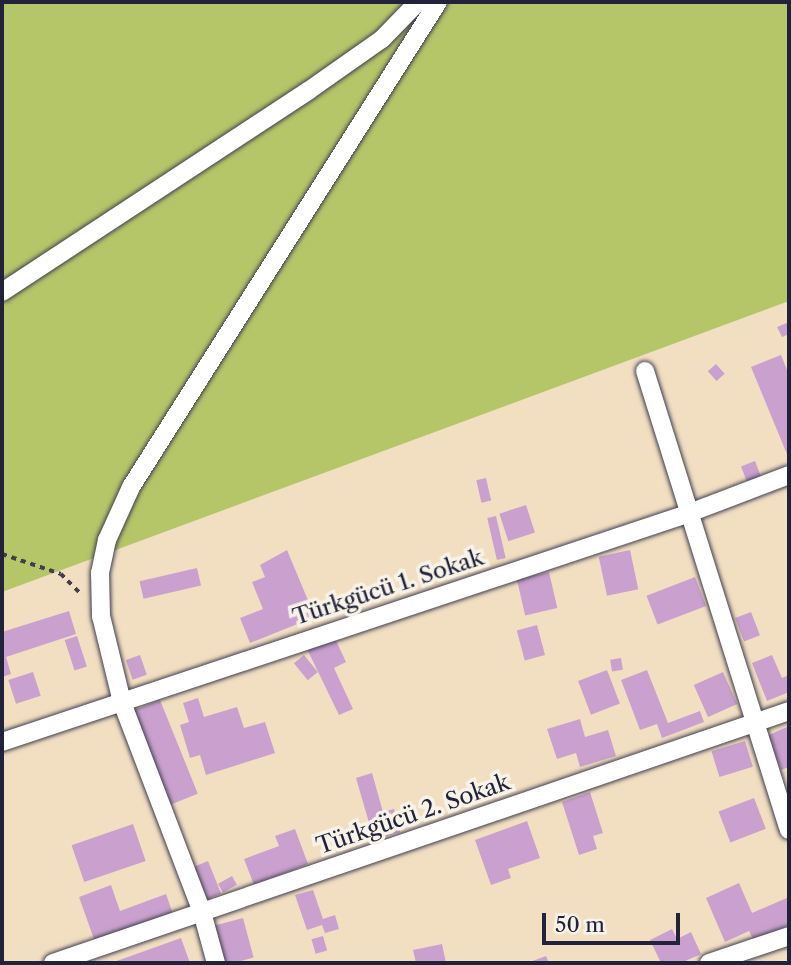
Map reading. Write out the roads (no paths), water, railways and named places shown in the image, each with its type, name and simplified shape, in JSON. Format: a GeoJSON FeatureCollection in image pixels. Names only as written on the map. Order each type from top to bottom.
{"type":"FeatureCollection","features":[{"type":"Feature","properties":{"kind":"street"},"geometry":{"type":"LineString","coordinates":[[2,292],[308,91],[382,39],[418,2]]}},
{"type":"Feature","properties":{"kind":"street"},"geometry":{"type":"LineString","coordinates":[[216,963],[202,912],[121,702],[101,615],[100,573],[107,540],[131,487],[438,2]]}},
{"type":"Feature","properties":{"kind":"street"},"geometry":{"type":"LineString","coordinates":[[645,371],[687,514],[789,830]]}},
{"type":"Feature","properties":{"kind":"street","name":"Türkgücü 1. Sokak"},"geometry":{"type":"LineString","coordinates":[[2,742],[687,514],[789,475]]}},
{"type":"Feature","properties":{"kind":"street","name":"Türkgücü 2. Sokak"},"geometry":{"type":"LineString","coordinates":[[53,963],[789,711]]}},
{"type":"Feature","properties":{"kind":"street"},"geometry":{"type":"LineString","coordinates":[[718,962],[789,936]]}}]}
